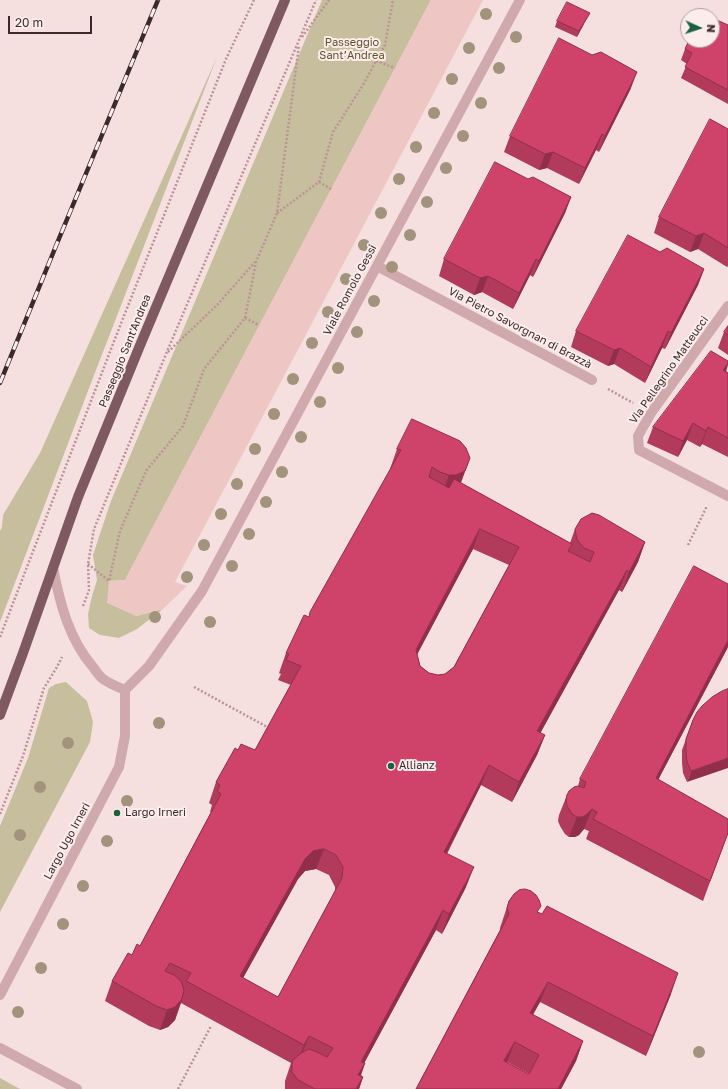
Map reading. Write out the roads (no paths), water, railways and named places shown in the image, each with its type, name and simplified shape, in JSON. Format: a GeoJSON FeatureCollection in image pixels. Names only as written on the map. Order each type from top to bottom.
{"type":"FeatureCollection","features":[{"type":"Feature","properties":{"kind":"main road","name":"Passeggio Sant'Andrea"},"geometry":{"type":"LineString","coordinates":[[0,715],[78,497],[285,0]]}},
{"type":"Feature","properties":{"kind":"street","name":"Viale Romolo Gessi"},"geometry":{"type":"LineString","coordinates":[[125,690],[149,666],[202,591],[520,0]]}},
{"type":"Feature","properties":{"kind":"street","name":"Via Pietro Savorgnan di Brazzà"},"geometry":{"type":"LineString","coordinates":[[377,266],[592,380]]}},
{"type":"Feature","properties":{"kind":"street","name":"Via Pellegrino Matteucci"},"geometry":{"type":"LineString","coordinates":[[728,306],[651,413],[638,436],[639,450],[728,496]]}},
{"type":"Feature","properties":{"kind":"street"},"geometry":{"type":"LineString","coordinates":[[53,568],[59,601],[71,634],[85,658],[103,679],[125,690]]}},
{"type":"Feature","properties":{"kind":"street","name":"Largo Ugo Irneri"},"geometry":{"type":"LineString","coordinates":[[0,995],[119,767],[125,736],[125,690]]}},
{"type":"Feature","properties":{"kind":"street"},"geometry":{"type":"LineString","coordinates":[[0,1048],[77,1089]]}},
{"type":"Feature","properties":{"kind":"railway"},"geometry":{"type":"LineString","coordinates":[[0,383],[158,0]]}},
{"type":"Feature","properties":{"kind":"place","name":"Allianz"},"geometry":{"type":"Point","coordinates":[391,766]}},
{"type":"Feature","properties":{"kind":"place","name":"Largo Irneri"},"geometry":{"type":"Point","coordinates":[117,813]}},
{"type":"Feature","properties":{"kind":"park label","name":"Passeggio Sant’Andrea"},"geometry":{"type":"Point","coordinates":[352,49]}}]}
